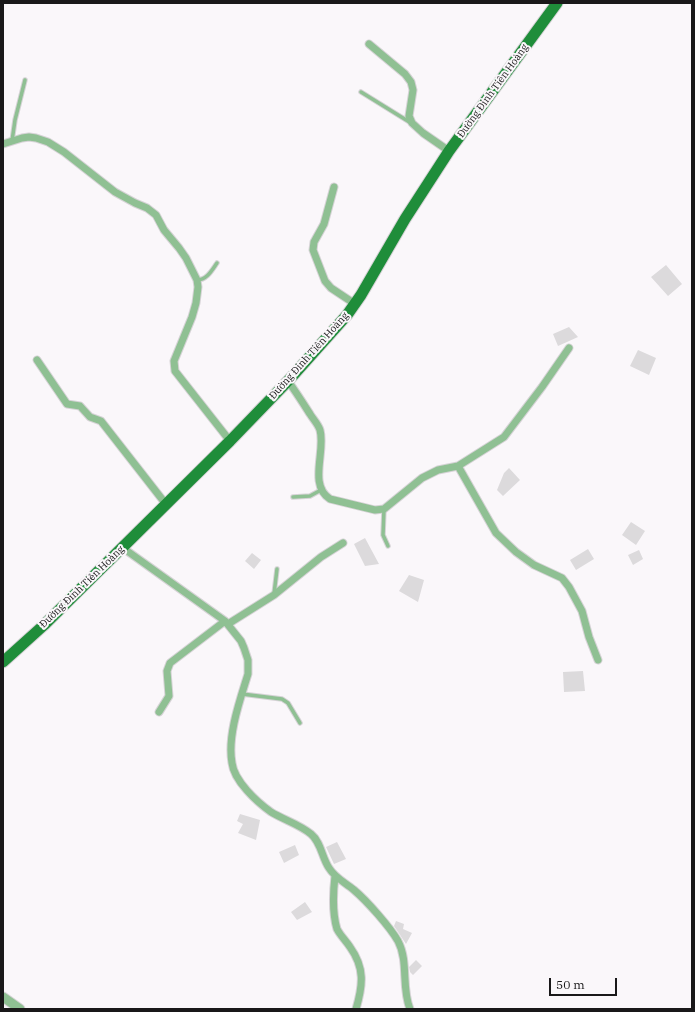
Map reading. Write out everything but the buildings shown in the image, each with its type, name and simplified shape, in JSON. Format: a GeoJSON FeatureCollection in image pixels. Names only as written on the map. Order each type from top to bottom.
{"type":"FeatureCollection","features":[{"type":"Feature","properties":{"kind":"main road","name":"Đường Đinh Tiên Hoàng"},"geometry":{"type":"LineString","coordinates":[[3,662],[44,625],[123,548],[165,503],[230,441],[288,381],[355,304],[405,218],[449,151],[557,3]]}},
{"type":"Feature","properties":{"kind":"street"},"geometry":{"type":"LineString","coordinates":[[369,44],[404,74],[411,82],[413,90],[409,116],[412,124],[449,151]]}},
{"type":"Feature","properties":{"kind":"street"},"geometry":{"type":"LineString","coordinates":[[3,144],[29,137],[48,142],[64,152],[115,192],[154,213],[164,230],[179,248],[197,280],[198,293],[196,303],[186,334],[177,352],[174,365],[179,376],[230,441]]}},
{"type":"Feature","properties":{"kind":"street"},"geometry":{"type":"LineString","coordinates":[[334,187],[324,224],[314,242],[313,250],[325,281],[331,288],[355,304]]}},
{"type":"Feature","properties":{"kind":"street"},"geometry":{"type":"LineString","coordinates":[[288,381],[320,430],[318,469],[321,490],[324,495],[330,499],[375,510],[384,509],[422,478],[438,470],[458,466],[504,437],[542,388],[569,348]]}},
{"type":"Feature","properties":{"kind":"street"},"geometry":{"type":"LineString","coordinates":[[37,360],[67,404],[80,406],[90,417],[100,421],[114,436],[137,469],[165,503]]}},
{"type":"Feature","properties":{"kind":"street"},"geometry":{"type":"LineString","coordinates":[[458,466],[496,533],[516,552],[534,565],[562,578],[569,587],[582,612],[589,637],[598,660]]}},
{"type":"Feature","properties":{"kind":"street"},"geometry":{"type":"LineString","coordinates":[[160,712],[169,696],[167,671],[170,663],[226,622],[274,595],[321,557],[343,543]]}},
{"type":"Feature","properties":{"kind":"street"},"geometry":{"type":"LineString","coordinates":[[123,548],[226,622],[241,641],[248,660],[248,674],[242,694],[232,745],[232,764],[235,773],[252,795],[263,805],[273,813],[299,825],[312,835],[319,844],[326,863],[335,876],[360,896],[388,927],[398,941],[402,952],[406,976],[406,998],[410,1009]]}},
{"type":"Feature","properties":{"kind":"street"},"geometry":{"type":"LineString","coordinates":[[335,876],[334,907],[336,925],[353,952],[362,976],[361,989],[356,1009]]}},
{"type":"Feature","properties":{"kind":"street"},"geometry":{"type":"LineString","coordinates":[[4,998],[10,1009]]}},
{"type":"Feature","properties":{"kind":"street"},"geometry":{"type":"LineString","coordinates":[[4,998],[20,1009]]}},
{"type":"Feature","properties":{"kind":"lane"},"geometry":{"type":"LineString","coordinates":[[12,141],[15,120],[25,80]]}},
{"type":"Feature","properties":{"kind":"lane"},"geometry":{"type":"LineString","coordinates":[[361,92],[412,124]]}},
{"type":"Feature","properties":{"kind":"lane"},"geometry":{"type":"LineString","coordinates":[[197,280],[201,280],[205,277],[217,263]]}},
{"type":"Feature","properties":{"kind":"lane"},"geometry":{"type":"LineString","coordinates":[[293,497],[310,496],[321,490]]}},
{"type":"Feature","properties":{"kind":"lane"},"geometry":{"type":"LineString","coordinates":[[384,509],[383,535],[388,546]]}},
{"type":"Feature","properties":{"kind":"lane"},"geometry":{"type":"LineString","coordinates":[[274,595],[277,569]]}},
{"type":"Feature","properties":{"kind":"lane"},"geometry":{"type":"LineString","coordinates":[[242,694],[282,699],[288,703],[300,723]]}}]}
